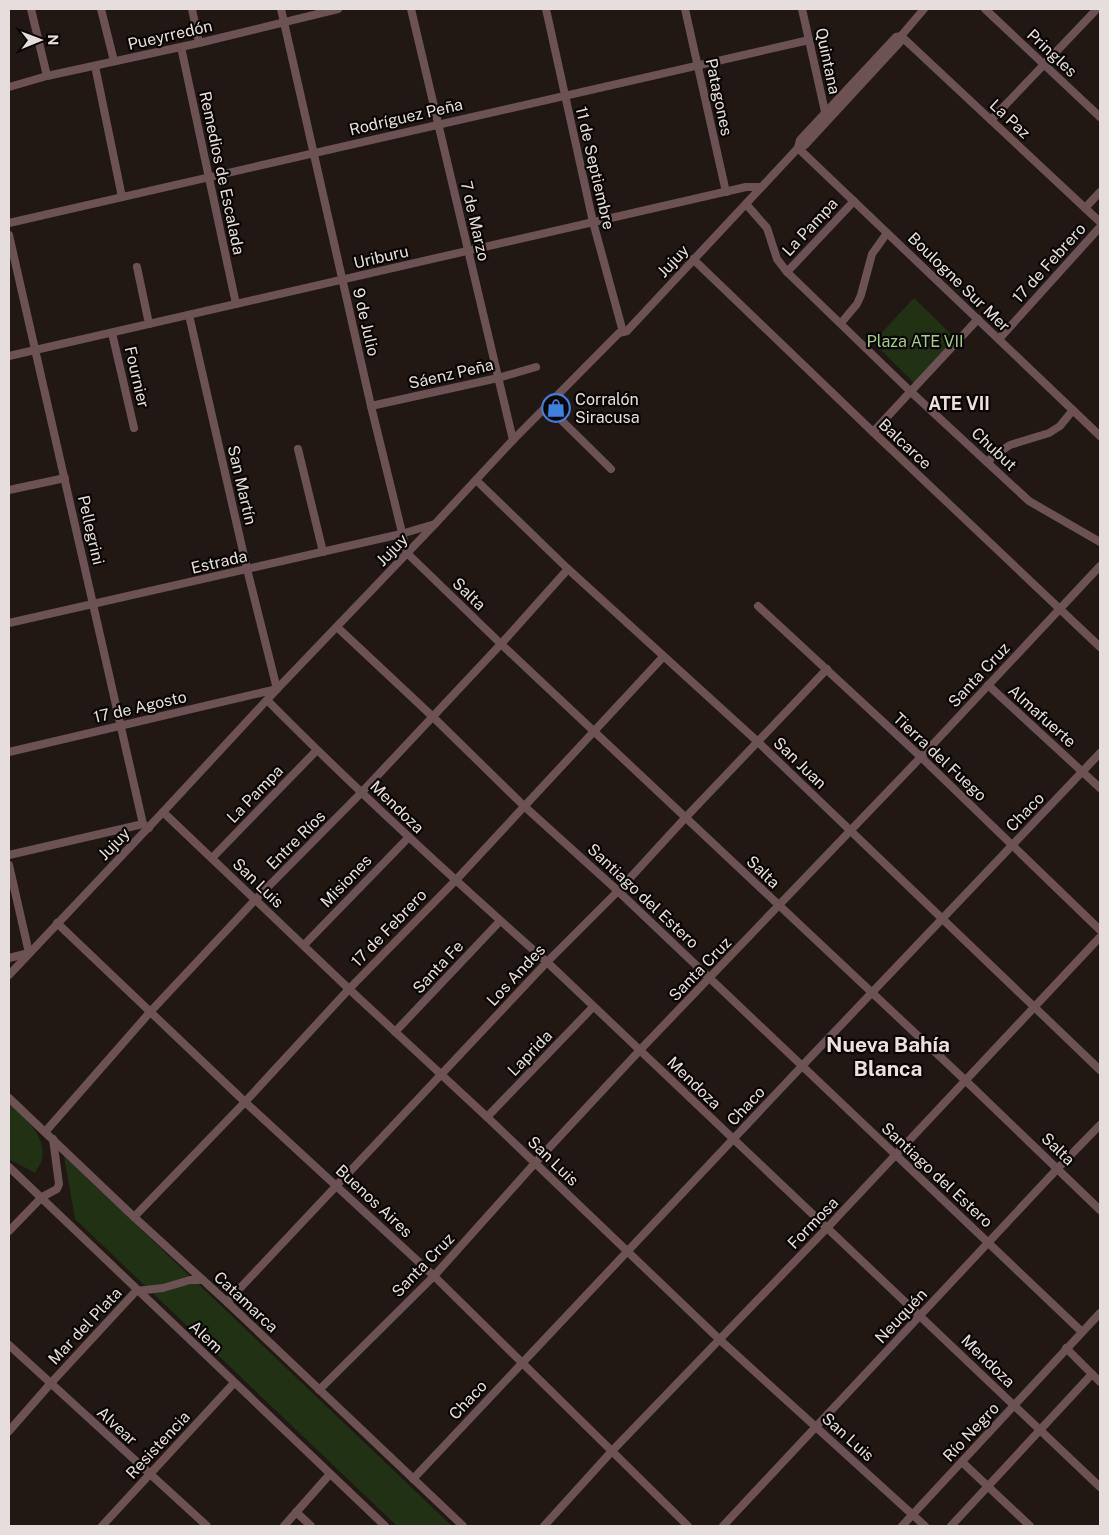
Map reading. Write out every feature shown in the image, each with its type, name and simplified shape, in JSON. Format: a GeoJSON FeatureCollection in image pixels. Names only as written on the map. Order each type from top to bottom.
{"type":"FeatureCollection","features":[{"type":"Feature","properties":{"kind":"street"},"geometry":{"type":"LineString","coordinates":[[31,9],[47,76]]}},
{"type":"Feature","properties":{"kind":"street"},"geometry":{"type":"LineString","coordinates":[[101,9],[114,61]]}},
{"type":"Feature","properties":{"kind":"street"},"geometry":{"type":"LineString","coordinates":[[192,9],[199,43]]}},
{"type":"Feature","properties":{"kind":"street","name":"9 de Julio"},"geometry":{"type":"LineString","coordinates":[[280,9],[371,406],[407,553]]}},
{"type":"Feature","properties":{"kind":"street","name":"Pueyrredón"},"geometry":{"type":"LineString","coordinates":[[9,87],[47,76],[199,43],[338,9]]}},
{"type":"Feature","properties":{"kind":"street","name":"7 de Marzo"},"geometry":{"type":"LineString","coordinates":[[411,9],[513,440]]}},
{"type":"Feature","properties":{"kind":"street","name":"11 de Septiembre"},"geometry":{"type":"LineString","coordinates":[[546,9],[593,222],[623,332]]}},
{"type":"Feature","properties":{"kind":"street","name":"Patagones"},"geometry":{"type":"LineString","coordinates":[[685,9],[726,192]]}},
{"type":"Feature","properties":{"kind":"street","name":"Quintana"},"geometry":{"type":"LineString","coordinates":[[802,9],[826,116]]}},
{"type":"Feature","properties":{"kind":"street"},"geometry":{"type":"LineString","coordinates":[[901,36],[924,9]]}},
{"type":"Feature","properties":{"kind":"street","name":"Pringles"},"geometry":{"type":"LineString","coordinates":[[985,9],[1100,117]]}},
{"type":"Feature","properties":{"kind":"street"},"geometry":{"type":"LineString","coordinates":[[991,120],[1096,11]]}},
{"type":"Feature","properties":{"kind":"street","name":"Jujuy"},"geometry":{"type":"LineString","coordinates":[[9,975],[146,826],[163,812],[513,440],[619,333],[627,331],[760,187],[798,148],[805,145],[826,116],[901,41],[901,36]]}},
{"type":"Feature","properties":{"kind":"street","name":"La Paz"},"geometry":{"type":"LineString","coordinates":[[901,36],[1100,222]]}},
{"type":"Feature","properties":{"kind":"street","name":"Rodríguez Peña"},"geometry":{"type":"LineString","coordinates":[[9,223],[809,40]]}},
{"type":"Feature","properties":{"kind":"street","name":"Remedios de Escalada"},"geometry":{"type":"LineString","coordinates":[[181,47],[236,304]]}},
{"type":"Feature","properties":{"kind":"street"},"geometry":{"type":"LineString","coordinates":[[95,66],[122,197]]}},
{"type":"Feature","properties":{"kind":"street","name":"Boulogne Sur Mer"},"geometry":{"type":"LineString","coordinates":[[798,148],[1100,436]]}},
{"type":"Feature","properties":{"kind":"street","name":"Uriburu"},"geometry":{"type":"LineString","coordinates":[[9,356],[746,186],[760,187]]}},
{"type":"Feature","properties":{"kind":"street","name":"17 de Febrero"},"geometry":{"type":"LineString","coordinates":[[1085,208],[1100,192]]}},
{"type":"Feature","properties":{"kind":"street","name":"La Pampa"},"geometry":{"type":"LineString","coordinates":[[787,272],[854,201]]}},
{"type":"Feature","properties":{"kind":"street","name":"Chubut"},"geometry":{"type":"LineString","coordinates":[[746,204],[767,228],[777,259],[787,272],[910,391],[1029,501],[1100,542]]}},
{"type":"Feature","properties":{"kind":"street","name":"17 de Febrero"},"geometry":{"type":"LineString","coordinates":[[999,339],[1100,227]]}},
{"type":"Feature","properties":{"kind":"street"},"geometry":{"type":"LineString","coordinates":[[841,323],[859,299],[872,254],[887,233]]}},
{"type":"Feature","properties":{"kind":"street","name":"Pellegrini"},"geometry":{"type":"LineString","coordinates":[[9,236],[146,826]]}},
{"type":"Feature","properties":{"kind":"street","name":"Balcarce"},"geometry":{"type":"LineString","coordinates":[[693,259],[872,432],[1100,647]]}},
{"type":"Feature","properties":{"kind":"street"},"geometry":{"type":"LineString","coordinates":[[137,267],[149,324]]}},
{"type":"Feature","properties":{"kind":"street","name":"San Martín"},"geometry":{"type":"LineString","coordinates":[[189,315],[277,689]]}},
{"type":"Feature","properties":{"kind":"street"},"geometry":{"type":"LineString","coordinates":[[872,432],[978,320]]}},
{"type":"Feature","properties":{"kind":"street","name":"Fournier"},"geometry":{"type":"LineString","coordinates":[[112,333],[134,428]]}},
{"type":"Feature","properties":{"kind":"street","name":"Sáenz Peña"},"geometry":{"type":"LineString","coordinates":[[371,406],[498,378],[536,367]]}},
{"type":"Feature","properties":{"kind":"street"},"geometry":{"type":"LineString","coordinates":[[546,406],[611,469]]}},
{"type":"Feature","properties":{"kind":"street"},"geometry":{"type":"LineString","coordinates":[[987,462],[1010,445],[1049,433],[1060,426],[1073,410]]}},
{"type":"Feature","properties":{"kind":"street"},"geometry":{"type":"LineString","coordinates":[[298,449],[324,552]]}},
{"type":"Feature","properties":{"kind":"street"},"geometry":{"type":"LineString","coordinates":[[9,490],[64,478]]}},
{"type":"Feature","properties":{"kind":"street","name":"San Juan"},"geometry":{"type":"LineString","coordinates":[[476,480],[568,569],[758,742],[1100,1070]]}},
{"type":"Feature","properties":{"kind":"street","name":"Estrada"},"geometry":{"type":"LineString","coordinates":[[9,623],[324,552],[435,524]]}},
{"type":"Feature","properties":{"kind":"street","name":"Salta"},"geometry":{"type":"LineString","coordinates":[[407,553],[593,731],[1058,1168],[1100,1210]]}},
{"type":"Feature","properties":{"kind":"street","name":"Santa Cruz"},"geometry":{"type":"LineString","coordinates":[[318,1390],[434,1276],[640,1050],[921,757],[1100,566]]}},
{"type":"Feature","properties":{"kind":"street","name":"Entre Ríos"},"geometry":{"type":"LineString","coordinates":[[45,1132],[151,1011],[255,900],[362,792],[501,644],[568,569]]}},
{"type":"Feature","properties":{"kind":"street","name":"Tierra del Fuego"},"geometry":{"type":"LineString","coordinates":[[758,606],[1013,844],[1100,930]]}},
{"type":"Feature","properties":{"kind":"street","name":"Santiago del Estero"},"geometry":{"type":"LineString","coordinates":[[337,627],[1081,1331]]}},
{"type":"Feature","properties":{"kind":"street","name":"17 de Febrero"},"geometry":{"type":"LineString","coordinates":[[134,1217],[245,1102],[349,989],[455,881],[663,657]]}},
{"type":"Feature","properties":{"kind":"street","name":"Los Andes"},"geometry":{"type":"LineString","coordinates":[[227,1302],[547,962],[618,891],[827,670]]}},
{"type":"Feature","properties":{"kind":"street","name":"Almafuerte"},"geometry":{"type":"LineString","coordinates":[[988,685],[1100,788]]}},
{"type":"Feature","properties":{"kind":"street","name":"17 de Agosto"},"geometry":{"type":"LineString","coordinates":[[9,752],[277,689]]}},
{"type":"Feature","properties":{"kind":"street","name":"Mendoza"},"geometry":{"type":"LineString","coordinates":[[268,700],[317,750],[455,881],[547,962],[1100,1487]]}},
{"type":"Feature","properties":{"kind":"street","name":"La Pampa"},"geometry":{"type":"LineString","coordinates":[[212,858],[317,750]]}},
{"type":"Feature","properties":{"kind":"street","name":"Chaco"},"geometry":{"type":"LineString","coordinates":[[413,1479],[1100,753]]}},
{"type":"Feature","properties":{"kind":"street","name":"San Luis"},"geometry":{"type":"LineString","coordinates":[[163,812],[719,1339],[925,1526]]}},
{"type":"Feature","properties":{"kind":"street"},"geometry":{"type":"LineString","coordinates":[[9,855],[146,826]]}},
{"type":"Feature","properties":{"kind":"street","name":"Misiones"},"geometry":{"type":"LineString","coordinates":[[304,945],[409,837]]}},
{"type":"Feature","properties":{"kind":"street"},"geometry":{"type":"LineString","coordinates":[[9,865],[29,953],[9,958]]}},
{"type":"Feature","properties":{"kind":"street","name":"Santa Fe"},"geometry":{"type":"LineString","coordinates":[[395,1032],[500,920]]}},
{"type":"Feature","properties":{"kind":"street","name":"Buenos Aires"},"geometry":{"type":"LineString","coordinates":[[57,923],[245,1102],[434,1276],[688,1526]]}},
{"type":"Feature","properties":{"kind":"street","name":"Formosa"},"geometry":{"type":"LineString","coordinates":[[544,1526],[1100,937]]}},
{"type":"Feature","properties":{"kind":"street","name":"Laprida"},"geometry":{"type":"LineString","coordinates":[[487,1118],[593,1007]]}},
{"type":"Feature","properties":{"kind":"street","name":"Catamarca"},"geometry":{"type":"LineString","coordinates":[[9,1098],[463,1526]]}},
{"type":"Feature","properties":{"kind":"street","name":"Neuquén"},"geometry":{"type":"LineString","coordinates":[[724,1526],[1100,1125]]}},
{"type":"Feature","properties":{"kind":"street"},"geometry":{"type":"LineString","coordinates":[[9,1231],[42,1197],[57,1189],[59,1184],[53,1139]]}},
{"type":"Feature","properties":{"kind":"street","name":"Alem"},"geometry":{"type":"LineString","coordinates":[[9,1167],[381,1525]]}},
{"type":"Feature","properties":{"kind":"street","name":"Mar del Plata"},"geometry":{"type":"LineString","coordinates":[[9,1431],[136,1291],[164,1288],[190,1280],[203,1280]]}},
{"type":"Feature","properties":{"kind":"street","name":"Río Negro"},"geometry":{"type":"LineString","coordinates":[[902,1526],[1081,1331],[1100,1313]]}},
{"type":"Feature","properties":{"kind":"street","name":"Alvear"},"geometry":{"type":"LineString","coordinates":[[9,1345],[207,1526]]}},
{"type":"Feature","properties":{"kind":"street"},"geometry":{"type":"LineString","coordinates":[[1066,1348],[1100,1382]]}},
{"type":"Feature","properties":{"kind":"street"},"geometry":{"type":"LineString","coordinates":[[952,1526],[1092,1374]]}},
{"type":"Feature","properties":{"kind":"street","name":"Resistencia"},"geometry":{"type":"LineString","coordinates":[[102,1526],[234,1383]]}},
{"type":"Feature","properties":{"kind":"street"},"geometry":{"type":"LineString","coordinates":[[962,1462],[1030,1526]]}},
{"type":"Feature","properties":{"kind":"street"},"geometry":{"type":"LineString","coordinates":[[284,1526],[330,1474]]}},
{"type":"Feature","properties":{"kind":"street"},"geometry":{"type":"LineString","coordinates":[[296,1512],[311,1526]]}},
{"type":"Feature","properties":{"kind":"green space","name":"Plaza ATE VII"},"geometry":{"type":"Polygon","coordinates":[[[914,298],[958,341],[916,385],[873,342],[914,298]]]}},
{"type":"Feature","properties":{"kind":"green space"},"geometry":{"type":"Polygon","coordinates":[[[9,1102],[33,1127],[41,1142],[43,1150],[42,1159],[35,1173],[9,1159],[9,1102]]]}},
{"type":"Feature","properties":{"kind":"green space"},"geometry":{"type":"Polygon","coordinates":[[[64,1156],[452,1526],[397,1526],[75,1219],[64,1156]]]}},
{"type":"Feature","properties":{"kind":"place","name":"Corralón Siracusa"},"geometry":{"type":"Point","coordinates":[556,408]}},
{"type":"Feature","properties":{"kind":"district","name":"ATE VII"},"geometry":{"type":"Point","coordinates":[959,403]}},
{"type":"Feature","properties":{"kind":"district","name":"Nueva Bahía Blanca"},"geometry":{"type":"Point","coordinates":[888,1056]}}]}
